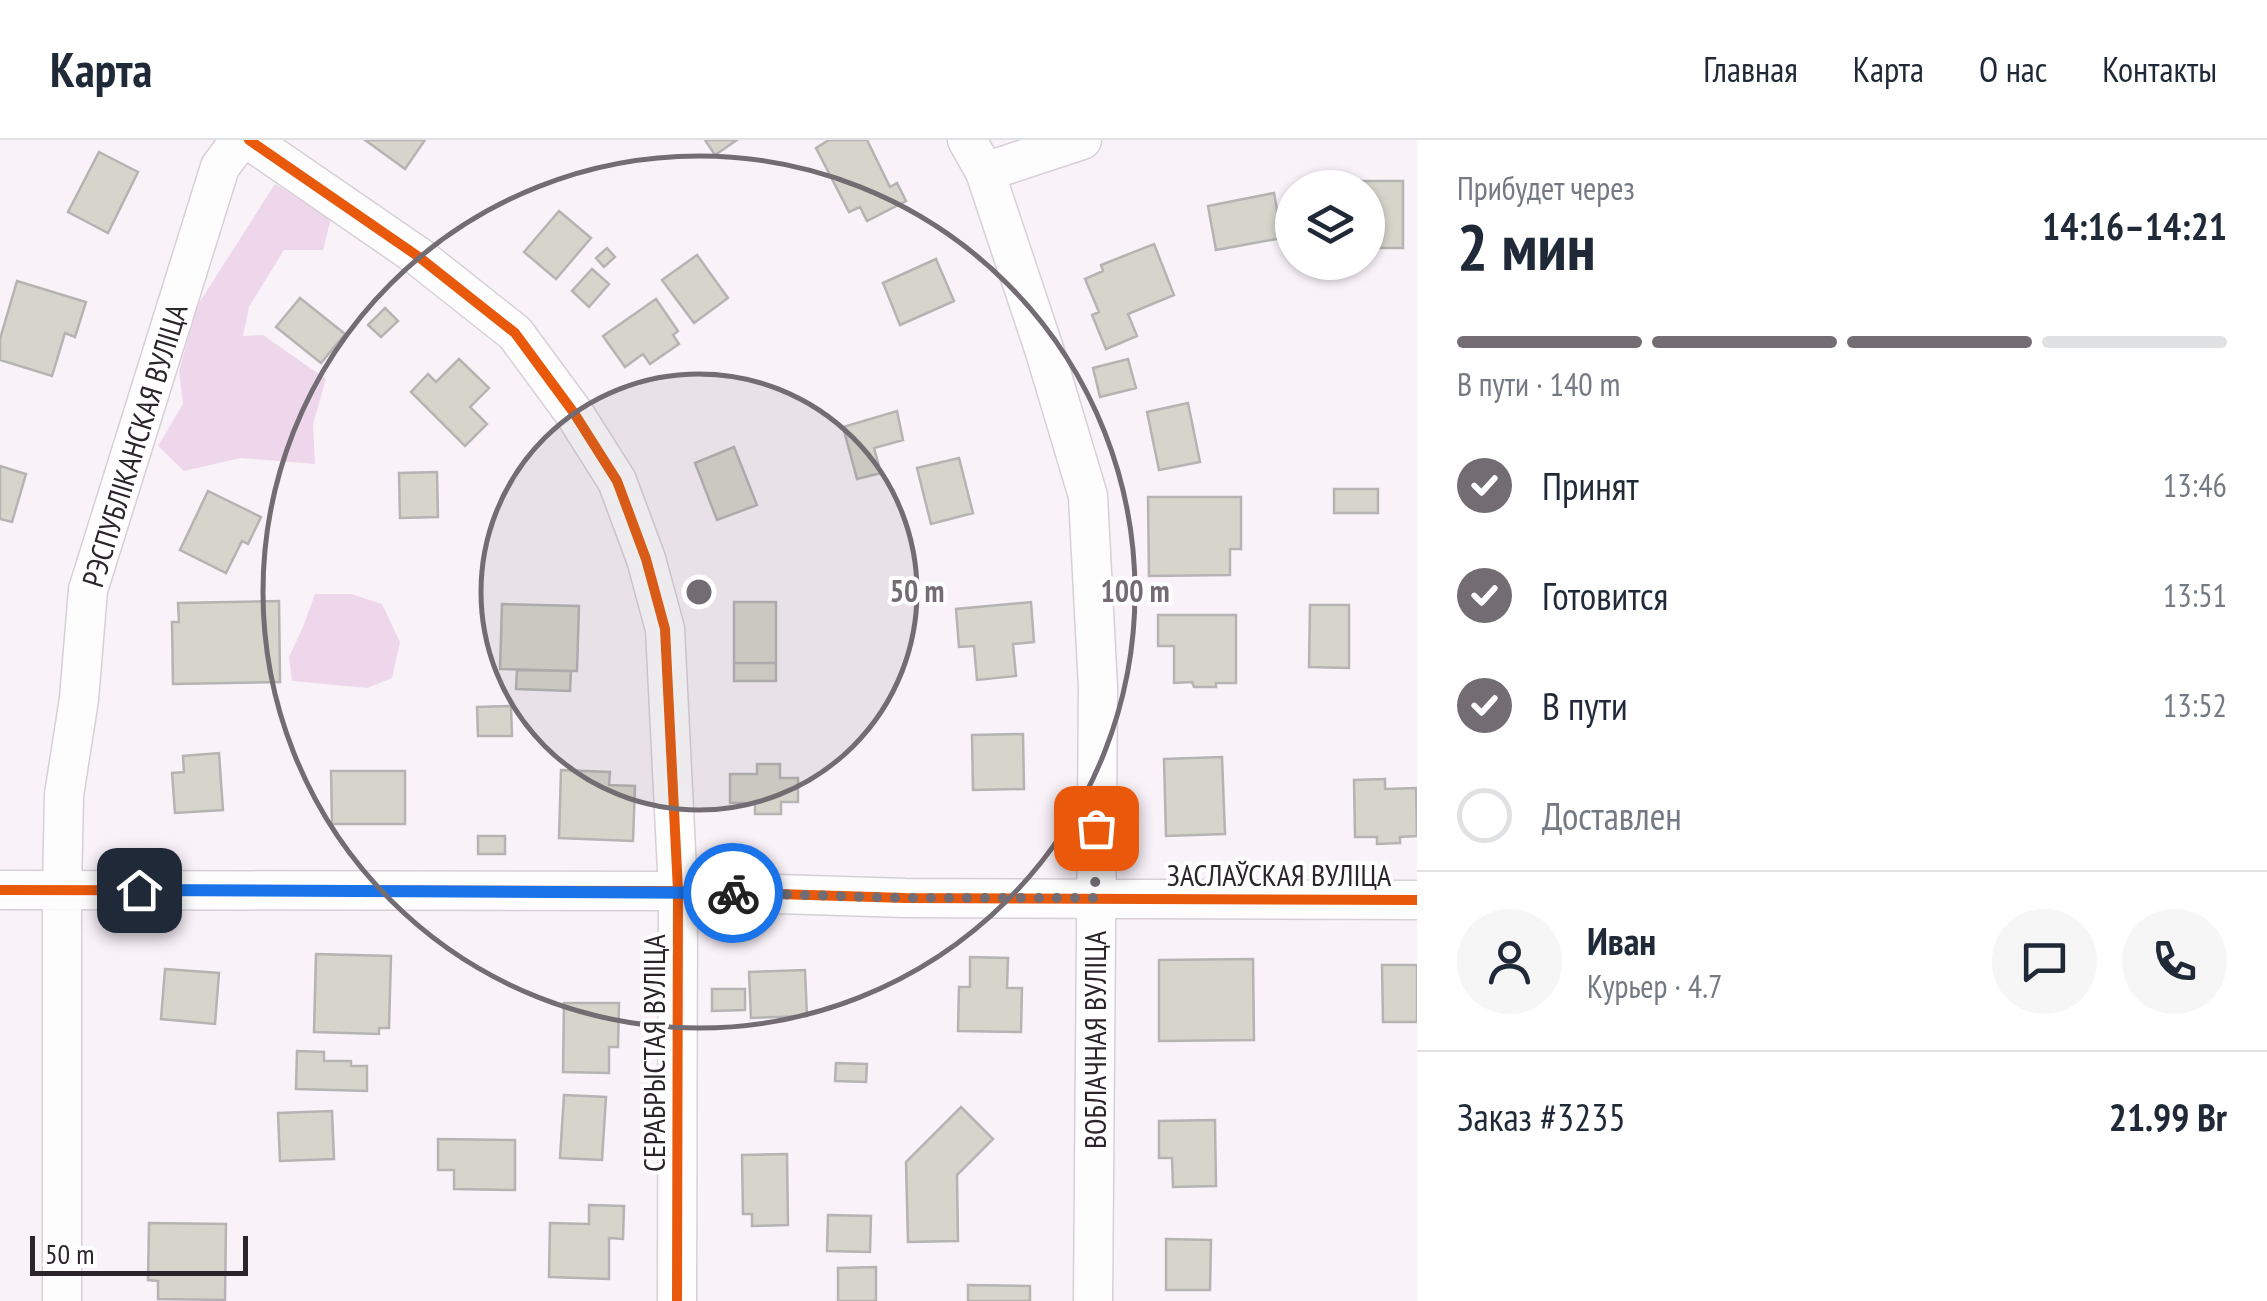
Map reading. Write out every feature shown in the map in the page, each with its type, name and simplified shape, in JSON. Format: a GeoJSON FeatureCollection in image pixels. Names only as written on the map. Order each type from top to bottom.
{"type":"FeatureCollection","features":[{"type":"Feature","properties":{"kind":"street","name":"РЭСПУБЛІКАНСКАЯ ВУЛІЦА"},"geometry":{"type":"LineString","coordinates":[[62,1301],[64,795],[88,590],[220,167],[240,140]]}},
{"type":"Feature","properties":{"kind":"street","name":"СЕРАБРЫСТАЯ ВУЛІЦА"},"geometry":{"type":"LineString","coordinates":[[249,140],[418,258],[515,333],[617,481],[646,559],[665,628],[678,891],[677,1301]]}},
{"type":"Feature","properties":{"kind":"street"},"geometry":{"type":"LineString","coordinates":[[976,156],[1082,140]]}},
{"type":"Feature","properties":{"kind":"street","name":"ВОБЛАЧНАЯ ВУЛІЦА"},"geometry":{"type":"LineString","coordinates":[[976,156],[1045,352],[1088,496],[1098,688],[1094,1301]]}},
{"type":"Feature","properties":{"kind":"street","name":"ЗАСЛАЎСКАЯ ВУЛІЦА"},"geometry":{"type":"LineString","coordinates":[[0,890],[678,891],[905,898],[1417,900]]}},
{"type":"Feature","properties":{"kind":"shaded area"},"geometry":{"type":"Polygon","coordinates":[[[275,184],[331,218],[323,250],[284,250],[249,307],[243,336],[263,335],[326,379],[313,424],[315,464],[241,458],[184,471],[158,446],[183,404],[179,371],[197,306],[275,184]]]}},
{"type":"Feature","properties":{"kind":"shaded area"},"geometry":{"type":"Polygon","coordinates":[[[315,594],[351,594],[382,604],[400,642],[392,678],[367,688],[292,681],[289,657],[315,594]]]}},
{"type":"Feature","properties":{"kind":"building"},"geometry":{"type":"Polygon","coordinates":[[[365,140],[425,140],[405,169],[365,140]]]}},
{"type":"Feature","properties":{"kind":"building"},"geometry":{"type":"Polygon","coordinates":[[[705,140],[737,140],[715,155],[705,140]]]}},
{"type":"Feature","properties":{"kind":"building"},"geometry":{"type":"Polygon","coordinates":[[[829,140],[867,140],[890,187],[897,183],[906,201],[867,221],[860,207],[849,212],[816,148],[829,140]]]}},
{"type":"Feature","properties":{"kind":"building"},"geometry":{"type":"Polygon","coordinates":[[[99,152],[138,172],[108,233],[68,212],[99,152]]]}},
{"type":"Feature","properties":{"kind":"building"},"geometry":{"type":"Polygon","coordinates":[[[1385,181],[1403,181],[1403,248],[1385,248],[1385,181]]]}},
{"type":"Feature","properties":{"kind":"building"},"geometry":{"type":"Polygon","coordinates":[[[1274,193],[1275,239],[1216,250],[1208,206],[1274,193]]]}},
{"type":"Feature","properties":{"kind":"building"},"geometry":{"type":"Polygon","coordinates":[[[559,211],[591,238],[556,279],[524,252],[559,211]]]}},
{"type":"Feature","properties":{"kind":"building"},"geometry":{"type":"Polygon","coordinates":[[[1154,244],[1174,295],[1128,314],[1137,336],[1106,349],[1092,315],[1099,312],[1085,279],[1103,271],[1101,265],[1154,244]]]}},
{"type":"Feature","properties":{"kind":"building"},"geometry":{"type":"Polygon","coordinates":[[[607,248],[615,257],[604,267],[596,258],[607,248]]]}},
{"type":"Feature","properties":{"kind":"building"},"geometry":{"type":"Polygon","coordinates":[[[697,255],[728,298],[694,323],[662,280],[697,255]]]}},
{"type":"Feature","properties":{"kind":"building"},"geometry":{"type":"Polygon","coordinates":[[[936,259],[954,301],[900,325],[883,283],[936,259]]]}},
{"type":"Feature","properties":{"kind":"building"},"geometry":{"type":"Polygon","coordinates":[[[592,269],[609,284],[589,307],[572,291],[592,269]]]}},
{"type":"Feature","properties":{"kind":"building"},"geometry":{"type":"Polygon","coordinates":[[[17,281],[86,302],[75,337],[65,333],[52,376],[0,360],[0,339],[17,281]]]}},
{"type":"Feature","properties":{"kind":"building"},"geometry":{"type":"Polygon","coordinates":[[[300,298],[345,334],[321,363],[276,327],[300,298]]]}},
{"type":"Feature","properties":{"kind":"building"},"geometry":{"type":"Polygon","coordinates":[[[656,299],[678,331],[673,335],[679,344],[650,364],[643,354],[625,367],[603,336],[656,299]]]}},
{"type":"Feature","properties":{"kind":"building"},"geometry":{"type":"Polygon","coordinates":[[[385,308],[398,321],[381,337],[368,325],[385,308]]]}},
{"type":"Feature","properties":{"kind":"building"},"geometry":{"type":"Polygon","coordinates":[[[459,359],[489,388],[470,407],[487,424],[465,446],[411,392],[428,374],[436,382],[459,359]]]}},
{"type":"Feature","properties":{"kind":"building"},"geometry":{"type":"Polygon","coordinates":[[[1128,359],[1136,388],[1100,397],[1093,368],[1128,359]]]}},
{"type":"Feature","properties":{"kind":"building"},"geometry":{"type":"Polygon","coordinates":[[[1188,403],[1200,462],[1159,470],[1147,412],[1188,403]]]}},
{"type":"Feature","properties":{"kind":"building"},"geometry":{"type":"Polygon","coordinates":[[[897,411],[903,440],[874,448],[881,473],[857,479],[843,427],[897,411]]]}},
{"type":"Feature","properties":{"kind":"building"},"geometry":{"type":"Polygon","coordinates":[[[734,447],[757,505],[717,520],[695,463],[734,447]]]}},
{"type":"Feature","properties":{"kind":"building"},"geometry":{"type":"Polygon","coordinates":[[[959,458],[973,513],[931,524],[917,468],[959,458]]]}},
{"type":"Feature","properties":{"kind":"building"},"geometry":{"type":"Polygon","coordinates":[[[0,466],[26,474],[12,522],[0,519],[0,466]]]}},
{"type":"Feature","properties":{"kind":"building"},"geometry":{"type":"Polygon","coordinates":[[[437,472],[438,517],[400,518],[399,473],[437,472]]]}},
{"type":"Feature","properties":{"kind":"building"},"geometry":{"type":"Polygon","coordinates":[[[1334,489],[1378,489],[1378,513],[1334,513],[1334,489]]]}},
{"type":"Feature","properties":{"kind":"building"},"geometry":{"type":"Polygon","coordinates":[[[208,491],[261,517],[248,544],[242,541],[226,573],[180,550],[208,491]]]}},
{"type":"Feature","properties":{"kind":"building"},"geometry":{"type":"Polygon","coordinates":[[[1148,497],[1241,497],[1241,549],[1230,549],[1230,575],[1149,576],[1148,497]]]}},
{"type":"Feature","properties":{"kind":"building"},"geometry":{"type":"Polygon","coordinates":[[[279,601],[280,682],[173,684],[172,622],[179,622],[178,603],[279,601]]]}},
{"type":"Feature","properties":{"kind":"building"},"geometry":{"type":"Polygon","coordinates":[[[734,602],[776,602],[776,663],[734,663],[734,602]]]}},
{"type":"Feature","properties":{"kind":"building"},"geometry":{"type":"Polygon","coordinates":[[[1031,602],[1034,642],[1013,644],[1016,676],[977,680],[974,646],[959,647],[956,609],[1031,602]]]}},
{"type":"Feature","properties":{"kind":"building"},"geometry":{"type":"Polygon","coordinates":[[[502,604],[579,606],[577,671],[500,669],[502,604]]]}},
{"type":"Feature","properties":{"kind":"building"},"geometry":{"type":"Polygon","coordinates":[[[1310,605],[1349,605],[1349,668],[1309,667],[1310,605]]]}},
{"type":"Feature","properties":{"kind":"building"},"geometry":{"type":"Polygon","coordinates":[[[1158,615],[1236,615],[1236,683],[1194,687],[1192,682],[1174,683],[1174,646],[1158,646],[1158,615]]]}},
{"type":"Feature","properties":{"kind":"building"},"geometry":{"type":"Polygon","coordinates":[[[734,663],[776,663],[776,681],[734,681],[734,663]]]}},
{"type":"Feature","properties":{"kind":"building"},"geometry":{"type":"Polygon","coordinates":[[[517,670],[571,671],[570,691],[516,689],[517,670]]]}},
{"type":"Feature","properties":{"kind":"building"},"geometry":{"type":"Polygon","coordinates":[[[511,706],[512,736],[478,736],[477,707],[511,706]]]}},
{"type":"Feature","properties":{"kind":"building"},"geometry":{"type":"Polygon","coordinates":[[[1023,734],[1024,789],[973,790],[972,735],[1023,734]]]}},
{"type":"Feature","properties":{"kind":"building"},"geometry":{"type":"Polygon","coordinates":[[[219,753],[223,810],[175,813],[172,773],[184,772],[183,756],[219,753]]]}},
{"type":"Feature","properties":{"kind":"building"},"geometry":{"type":"Polygon","coordinates":[[[1222,757],[1225,834],[1166,836],[1164,759],[1222,757]]]}},
{"type":"Feature","properties":{"kind":"building"},"geometry":{"type":"Polygon","coordinates":[[[757,764],[780,764],[780,778],[798,778],[798,802],[781,802],[781,814],[755,814],[755,803],[730,803],[730,774],[757,774],[757,764]]]}},
{"type":"Feature","properties":{"kind":"building"},"geometry":{"type":"Polygon","coordinates":[[[561,770],[610,772],[609,785],[635,786],[633,841],[559,838],[561,770]]]}},
{"type":"Feature","properties":{"kind":"building"},"geometry":{"type":"Polygon","coordinates":[[[331,771],[405,771],[405,824],[332,824],[331,771]]]}},
{"type":"Feature","properties":{"kind":"building"},"geometry":{"type":"Polygon","coordinates":[[[1385,779],[1385,789],[1416,788],[1417,836],[1400,837],[1400,843],[1377,844],[1377,837],[1355,837],[1354,780],[1385,779]]]}},
{"type":"Feature","properties":{"kind":"building"},"geometry":{"type":"Polygon","coordinates":[[[478,836],[505,836],[505,854],[478,854],[478,836]]]}},
{"type":"Feature","properties":{"kind":"building"},"geometry":{"type":"Polygon","coordinates":[[[316,954],[391,956],[389,1028],[379,1028],[379,1034],[314,1032],[316,954]]]}},
{"type":"Feature","properties":{"kind":"building"},"geometry":{"type":"Polygon","coordinates":[[[970,957],[1008,958],[1007,988],[1022,988],[1021,1032],[958,1031],[959,987],[970,987],[970,957]]]}},
{"type":"Feature","properties":{"kind":"building"},"geometry":{"type":"Polygon","coordinates":[[[1253,959],[1254,1040],[1159,1041],[1159,960],[1253,959]]]}},
{"type":"Feature","properties":{"kind":"building"},"geometry":{"type":"Polygon","coordinates":[[[1382,965],[1417,965],[1417,1022],[1383,1022],[1382,965]]]}},
{"type":"Feature","properties":{"kind":"building"},"geometry":{"type":"Polygon","coordinates":[[[165,969],[219,973],[215,1024],[161,1019],[165,969]]]}},
{"type":"Feature","properties":{"kind":"building"},"geometry":{"type":"Polygon","coordinates":[[[805,970],[807,1016],[751,1018],[749,972],[805,970]]]}},
{"type":"Feature","properties":{"kind":"building"},"geometry":{"type":"Polygon","coordinates":[[[712,989],[745,989],[745,1010],[712,1011],[712,989]]]}},
{"type":"Feature","properties":{"kind":"building"},"geometry":{"type":"Polygon","coordinates":[[[564,1003],[619,1003],[618,1047],[609,1047],[609,1073],[563,1072],[564,1003]]]}},
{"type":"Feature","properties":{"kind":"building"},"geometry":{"type":"Polygon","coordinates":[[[297,1051],[324,1052],[324,1061],[351,1061],[351,1066],[367,1066],[367,1091],[296,1089],[297,1051]]]}},
{"type":"Feature","properties":{"kind":"building"},"geometry":{"type":"Polygon","coordinates":[[[836,1063],[867,1064],[866,1082],[835,1081],[836,1063]]]}},
{"type":"Feature","properties":{"kind":"building"},"geometry":{"type":"Polygon","coordinates":[[[564,1095],[606,1097],[602,1160],[560,1158],[564,1095]]]}},
{"type":"Feature","properties":{"kind":"building"},"geometry":{"type":"Polygon","coordinates":[[[961,1107],[993,1139],[957,1175],[958,1241],[908,1242],[906,1162],[961,1107]]]}},
{"type":"Feature","properties":{"kind":"building"},"geometry":{"type":"Polygon","coordinates":[[[332,1111],[334,1159],[280,1161],[278,1113],[332,1111]]]}},
{"type":"Feature","properties":{"kind":"building"},"geometry":{"type":"Polygon","coordinates":[[[1215,1120],[1216,1186],[1173,1187],[1172,1158],[1159,1158],[1159,1121],[1215,1120]]]}},
{"type":"Feature","properties":{"kind":"building"},"geometry":{"type":"Polygon","coordinates":[[[438,1139],[515,1140],[515,1190],[454,1189],[454,1170],[438,1170],[438,1139]]]}},
{"type":"Feature","properties":{"kind":"building"},"geometry":{"type":"Polygon","coordinates":[[[787,1154],[788,1225],[752,1226],[752,1214],[743,1214],[742,1155],[787,1154]]]}},
{"type":"Feature","properties":{"kind":"building"},"geometry":{"type":"Polygon","coordinates":[[[589,1205],[624,1206],[623,1239],[609,1238],[609,1279],[549,1277],[550,1223],[589,1224],[589,1205]]]}},
{"type":"Feature","properties":{"kind":"building"},"geometry":{"type":"Polygon","coordinates":[[[828,1215],[871,1216],[870,1252],[827,1251],[828,1215]]]}},
{"type":"Feature","properties":{"kind":"building"},"geometry":{"type":"Polygon","coordinates":[[[149,1223],[226,1224],[225,1300],[158,1299],[158,1281],[148,1280],[149,1223]]]}},
{"type":"Feature","properties":{"kind":"building"},"geometry":{"type":"Polygon","coordinates":[[[1166,1239],[1211,1240],[1210,1290],[1166,1290],[1166,1239]]]}},
{"type":"Feature","properties":{"kind":"building"},"geometry":{"type":"Polygon","coordinates":[[[876,1267],[876,1301],[838,1301],[838,1268],[876,1267]]]}},
{"type":"Feature","properties":{"kind":"building"},"geometry":{"type":"Polygon","coordinates":[[[968,1285],[1030,1286],[1030,1301],[968,1301],[968,1285]]]}},
{"type":"Feature","properties":{"kind":"cycle path"},"geometry":{"type":"LineString","coordinates":[[249,140],[419,257],[515,333],[574,413],[617,481],[646,559],[665,629],[678,891],[677,1301]]}},
{"type":"Feature","properties":{"kind":"cycle path"},"geometry":{"type":"LineString","coordinates":[[0,890],[678,891],[905,898],[1417,900]]}},
{"type":"Feature","properties":{"kind":"way so far"},"geometry":{"type":"LineString","coordinates":[[733,893],[1095,898],[1096,828]]}},
{"type":"Feature","properties":{"kind":"route"},"geometry":{"type":"LineString","coordinates":[[139,890],[733,893]]}}]}
